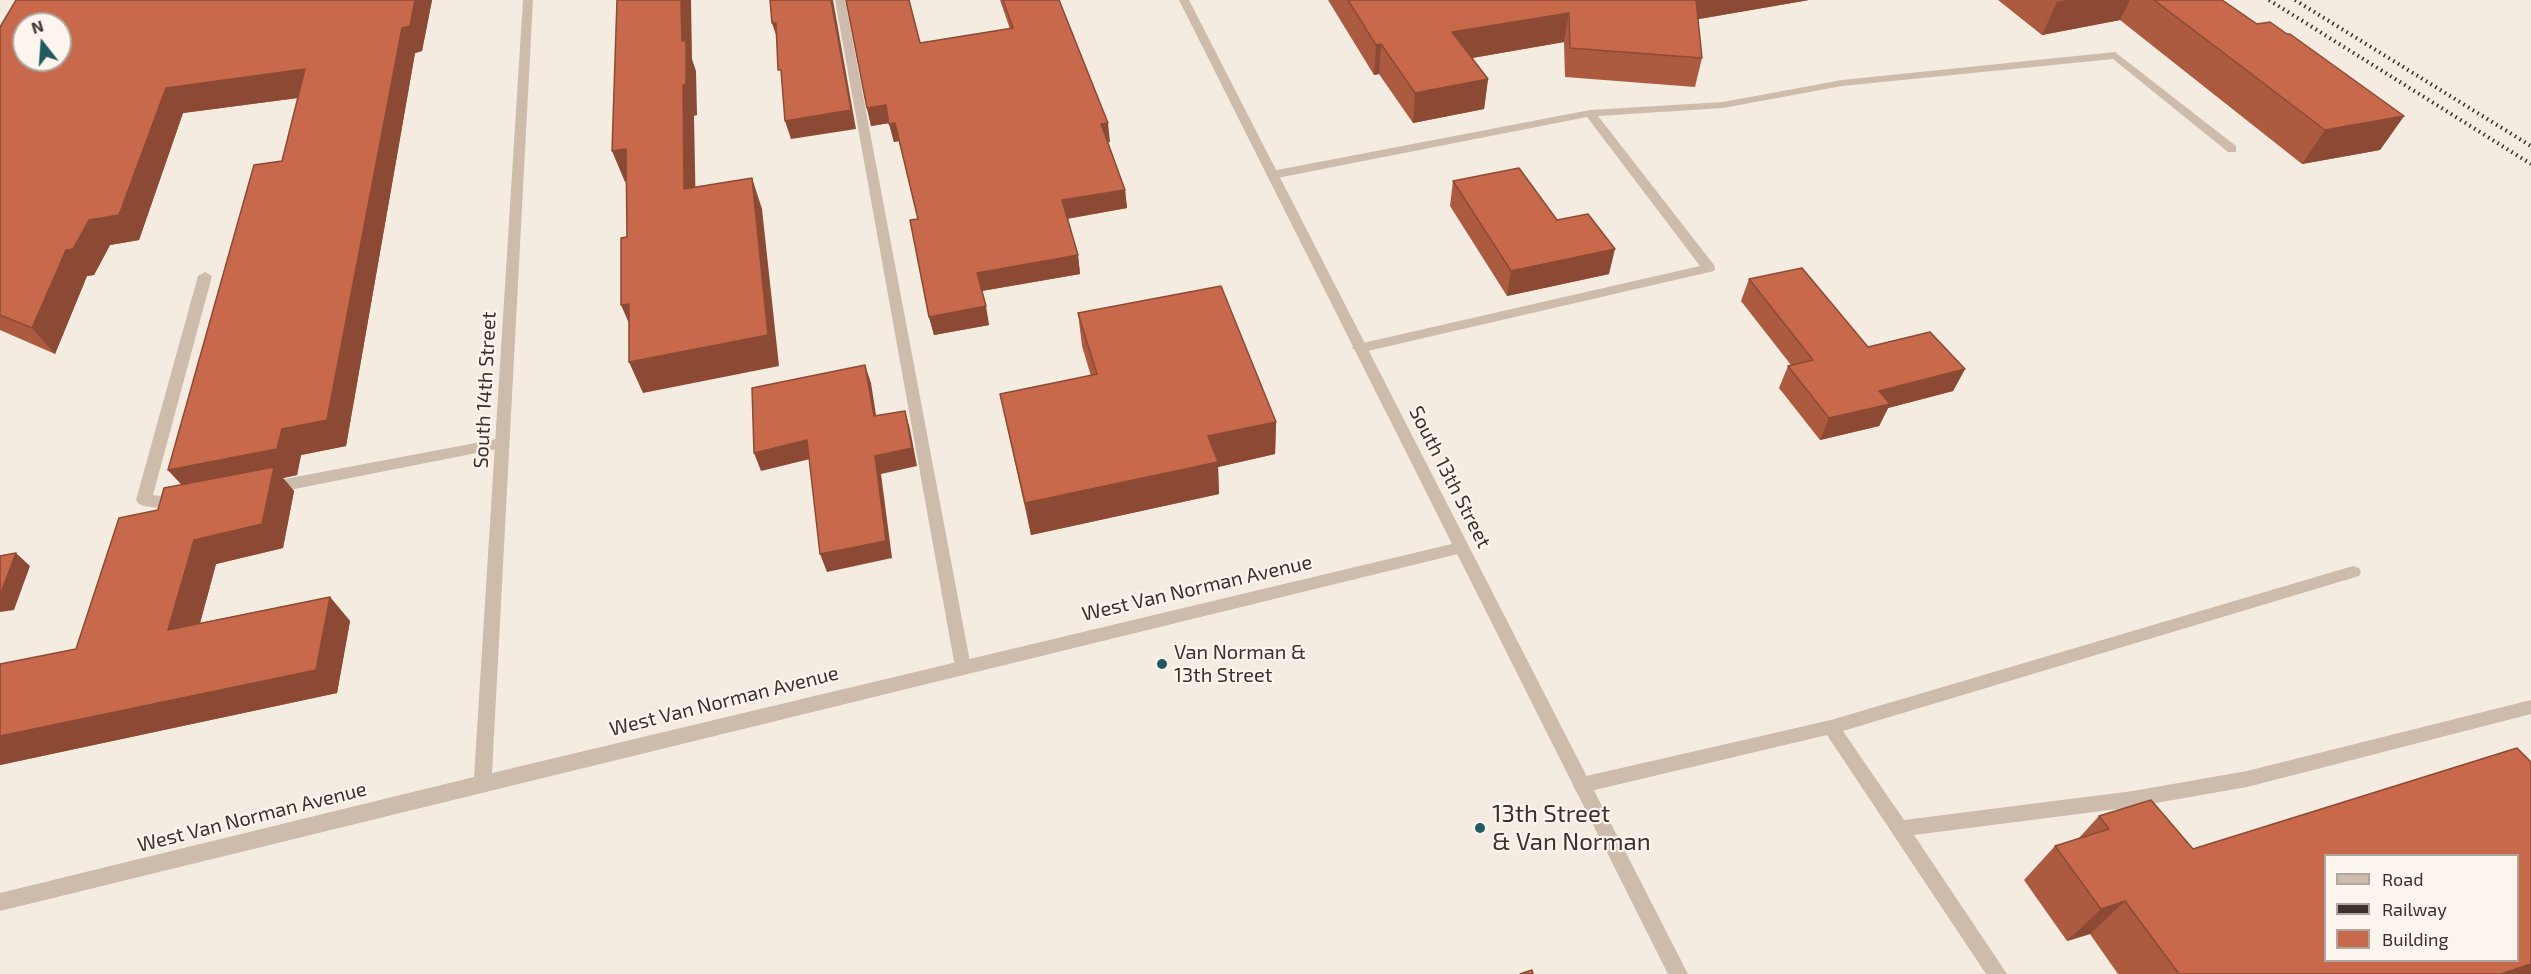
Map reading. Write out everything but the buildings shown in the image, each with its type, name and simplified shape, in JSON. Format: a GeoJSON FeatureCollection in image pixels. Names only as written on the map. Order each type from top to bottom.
{"type":"FeatureCollection","features":[{"type":"Feature","properties":{"kind":"street","name":"South 14th Street"},"geometry":{"type":"LineString","coordinates":[[483,783],[528,0]]}},
{"type":"Feature","properties":{"kind":"street"},"geometry":{"type":"LineString","coordinates":[[840,0],[963,667]]}},
{"type":"Feature","properties":{"kind":"street","name":"South 13th Street"},"geometry":{"type":"LineString","coordinates":[[1184,0],[1678,974]]}},
{"type":"Feature","properties":{"kind":"street"},"geometry":{"type":"LineString","coordinates":[[1272,175],[1590,113],[1723,105],[1842,83],[2115,55],[2232,149]]}},
{"type":"Feature","properties":{"kind":"street"},"geometry":{"type":"LineString","coordinates":[[1359,348],[1709,268],[1590,113]]}},
{"type":"Feature","properties":{"kind":"street"},"geometry":{"type":"LineString","coordinates":[[201,501],[178,506],[144,500],[205,276]]}},
{"type":"Feature","properties":{"kind":"street"},"geometry":{"type":"LineString","coordinates":[[259,490],[502,443]]}},
{"type":"Feature","properties":{"kind":"street","name":"West Van Norman Avenue"},"geometry":{"type":"LineString","coordinates":[[0,902],[483,783],[1460,548]]}},
{"type":"Feature","properties":{"kind":"street"},"geometry":{"type":"LineString","coordinates":[[1582,785],[1831,727],[2353,572]]}},
{"type":"Feature","properties":{"kind":"street"},"geometry":{"type":"LineString","coordinates":[[1900,829],[2133,799],[2247,779],[2531,707]]}},
{"type":"Feature","properties":{"kind":"street"},"geometry":{"type":"LineString","coordinates":[[1831,727],[1997,974]]}},
{"type":"Feature","properties":{"kind":"railway"},"geometry":{"type":"LineString","coordinates":[[2269,0],[2531,164]]}},
{"type":"Feature","properties":{"kind":"railway"},"geometry":{"type":"LineString","coordinates":[[2295,0],[2531,146]]}},
{"type":"Feature","properties":{"kind":"place","name":"Van Norman & 13th Street"},"geometry":{"type":"Point","coordinates":[1162,664]}},
{"type":"Feature","properties":{"kind":"place","name":"13th Street & Van Norman"},"geometry":{"type":"Point","coordinates":[1480,828]}}]}
